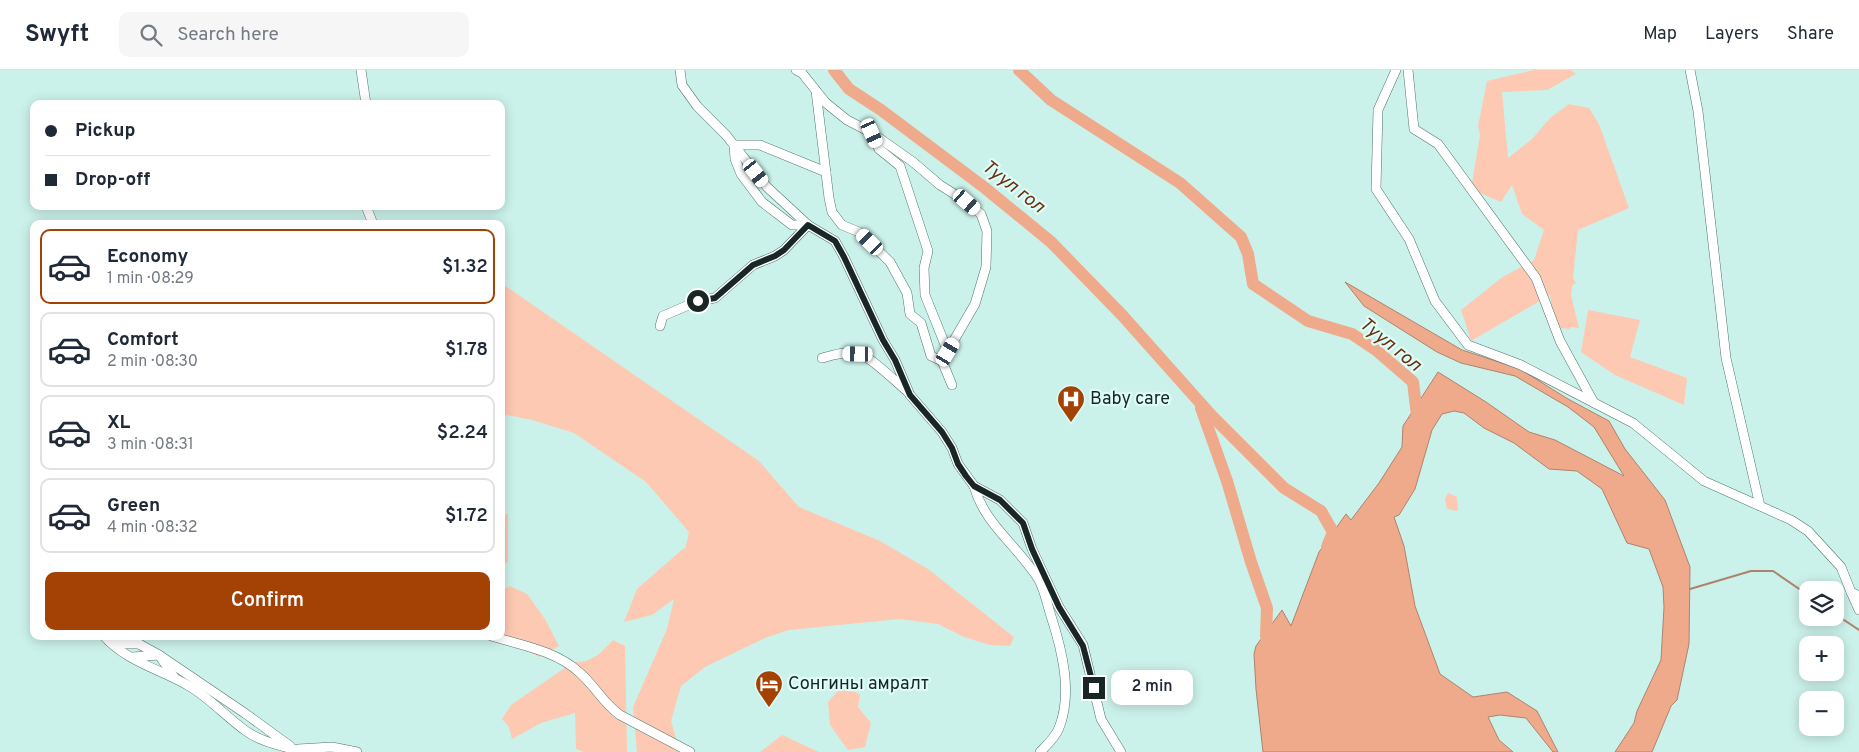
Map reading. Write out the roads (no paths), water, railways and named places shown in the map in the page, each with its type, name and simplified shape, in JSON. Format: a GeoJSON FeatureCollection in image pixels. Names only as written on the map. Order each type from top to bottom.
{"type":"FeatureCollection","features":[{"type":"Feature","properties":{"kind":"street"},"geometry":{"type":"LineString","coordinates":[[361,70],[365,100]]}},
{"type":"Feature","properties":{"kind":"street"},"geometry":{"type":"LineString","coordinates":[[680,70],[682,85],[697,106],[734,145],[767,186],[808,225],[835,241],[883,340],[895,360],[910,395]]}},
{"type":"Feature","properties":{"kind":"street"},"geometry":{"type":"LineString","coordinates":[[796,70],[802,73],[826,103],[847,120],[872,133],[981,214],[988,231],[986,267],[975,304],[942,361]]}},
{"type":"Feature","properties":{"kind":"street"},"geometry":{"type":"LineString","coordinates":[[1396,70],[1378,110],[1376,190],[1409,239],[1435,301],[1468,345],[1521,365],[1632,422],[1704,481],[1791,520],[1808,531],[1841,567],[1855,594],[1859,610]]}},
{"type":"Feature","properties":{"kind":"street"},"geometry":{"type":"LineString","coordinates":[[1408,70],[1414,129],[1438,144],[1536,278],[1560,341],[1594,403]]}},
{"type":"Feature","properties":{"kind":"street"},"geometry":{"type":"LineString","coordinates":[[1690,70],[1698,111],[1726,358],[1760,506]]}},
{"type":"Feature","properties":{"kind":"street"},"geometry":{"type":"LineString","coordinates":[[816,91],[832,212],[842,226],[859,232],[890,262],[907,293],[910,314],[921,323],[931,356],[942,361],[952,385]]}},
{"type":"Feature","properties":{"kind":"street"},"geometry":{"type":"LineString","coordinates":[[872,133],[879,149],[900,166],[928,251],[924,268],[925,295],[948,352]]}},
{"type":"Feature","properties":{"kind":"street"},"geometry":{"type":"LineString","coordinates":[[734,145],[760,145],[826,172]]}},
{"type":"Feature","properties":{"kind":"street"},"geometry":{"type":"LineString","coordinates":[[734,145],[735,159],[741,174],[762,202],[792,225],[808,225]]}},
{"type":"Feature","properties":{"kind":"street"},"geometry":{"type":"LineString","coordinates":[[660,326],[663,316],[698,301],[715,298],[753,265],[784,250],[808,225]]}},
{"type":"Feature","properties":{"kind":"street"},"geometry":{"type":"LineString","coordinates":[[822,358],[842,353],[858,354],[877,365],[910,395],[942,432],[952,448],[958,464],[974,486],[977,497],[986,512],[1005,539],[1027,563],[1039,580],[1059,638],[1065,681],[1065,699],[1058,730],[1051,741],[1040,752]]}},
{"type":"Feature","properties":{"kind":"street"},"geometry":{"type":"LineString","coordinates":[[974,486],[1000,500],[1023,523],[1036,558],[1059,607],[1083,646],[1101,719],[1121,752]]}},
{"type":"Feature","properties":{"kind":"street"},"geometry":{"type":"LineString","coordinates":[[107,640],[118,650],[130,657],[191,687],[247,732],[266,741],[299,751],[332,747],[357,752]]}},
{"type":"Feature","properties":{"kind":"street"},"geometry":{"type":"LineString","coordinates":[[110,640],[118,643],[136,640],[299,751]]}},
{"type":"Feature","properties":{"kind":"street"},"geometry":{"type":"LineString","coordinates":[[504,640],[553,655],[567,662],[584,676],[606,703],[620,715],[690,752]]}},
{"type":"Feature","properties":{"kind":"street"},"geometry":{"type":"LineString","coordinates":[[130,657],[159,655]]}},
{"type":"Feature","properties":{"kind":"street"},"geometry":{"type":"LineString","coordinates":[[159,655],[174,677]]}},
{"type":"Feature","properties":{"kind":"waterway","name":"Туул гол"},"geometry":{"type":"LineString","coordinates":[[834,70],[849,89],[881,110],[985,188],[1051,242],[1122,315],[1211,415],[1284,488],[1321,511],[1333,532],[1327,547]]}},
{"type":"Feature","properties":{"kind":"waterway","name":"Туул гол"},"geometry":{"type":"LineString","coordinates":[[1019,70],[1051,100],[1180,183],[1241,237],[1248,254],[1253,284],[1308,321],[1352,334],[1376,350],[1413,382],[1418,424]]}},
{"type":"Feature","properties":{"kind":"waterway"},"geometry":{"type":"LineString","coordinates":[[1201,408],[1227,481],[1267,608],[1266,636],[1269,647]]}},
{"type":"Feature","properties":{"kind":"waterway"},"geometry":{"type":"LineString","coordinates":[[1690,589],[1751,571],[1773,571],[1799,589]]}},
{"type":"Feature","properties":{"kind":"waterway"},"geometry":{"type":"LineString","coordinates":[[1844,620],[1859,630]]}},
{"type":"Feature","properties":{"kind":"place","name":"Baby care"},"geometry":{"type":"Point","coordinates":[1071,423]}},
{"type":"Feature","properties":{"kind":"place","name":"Сонгины амралт"},"geometry":{"type":"Point","coordinates":[769,708]}}]}
